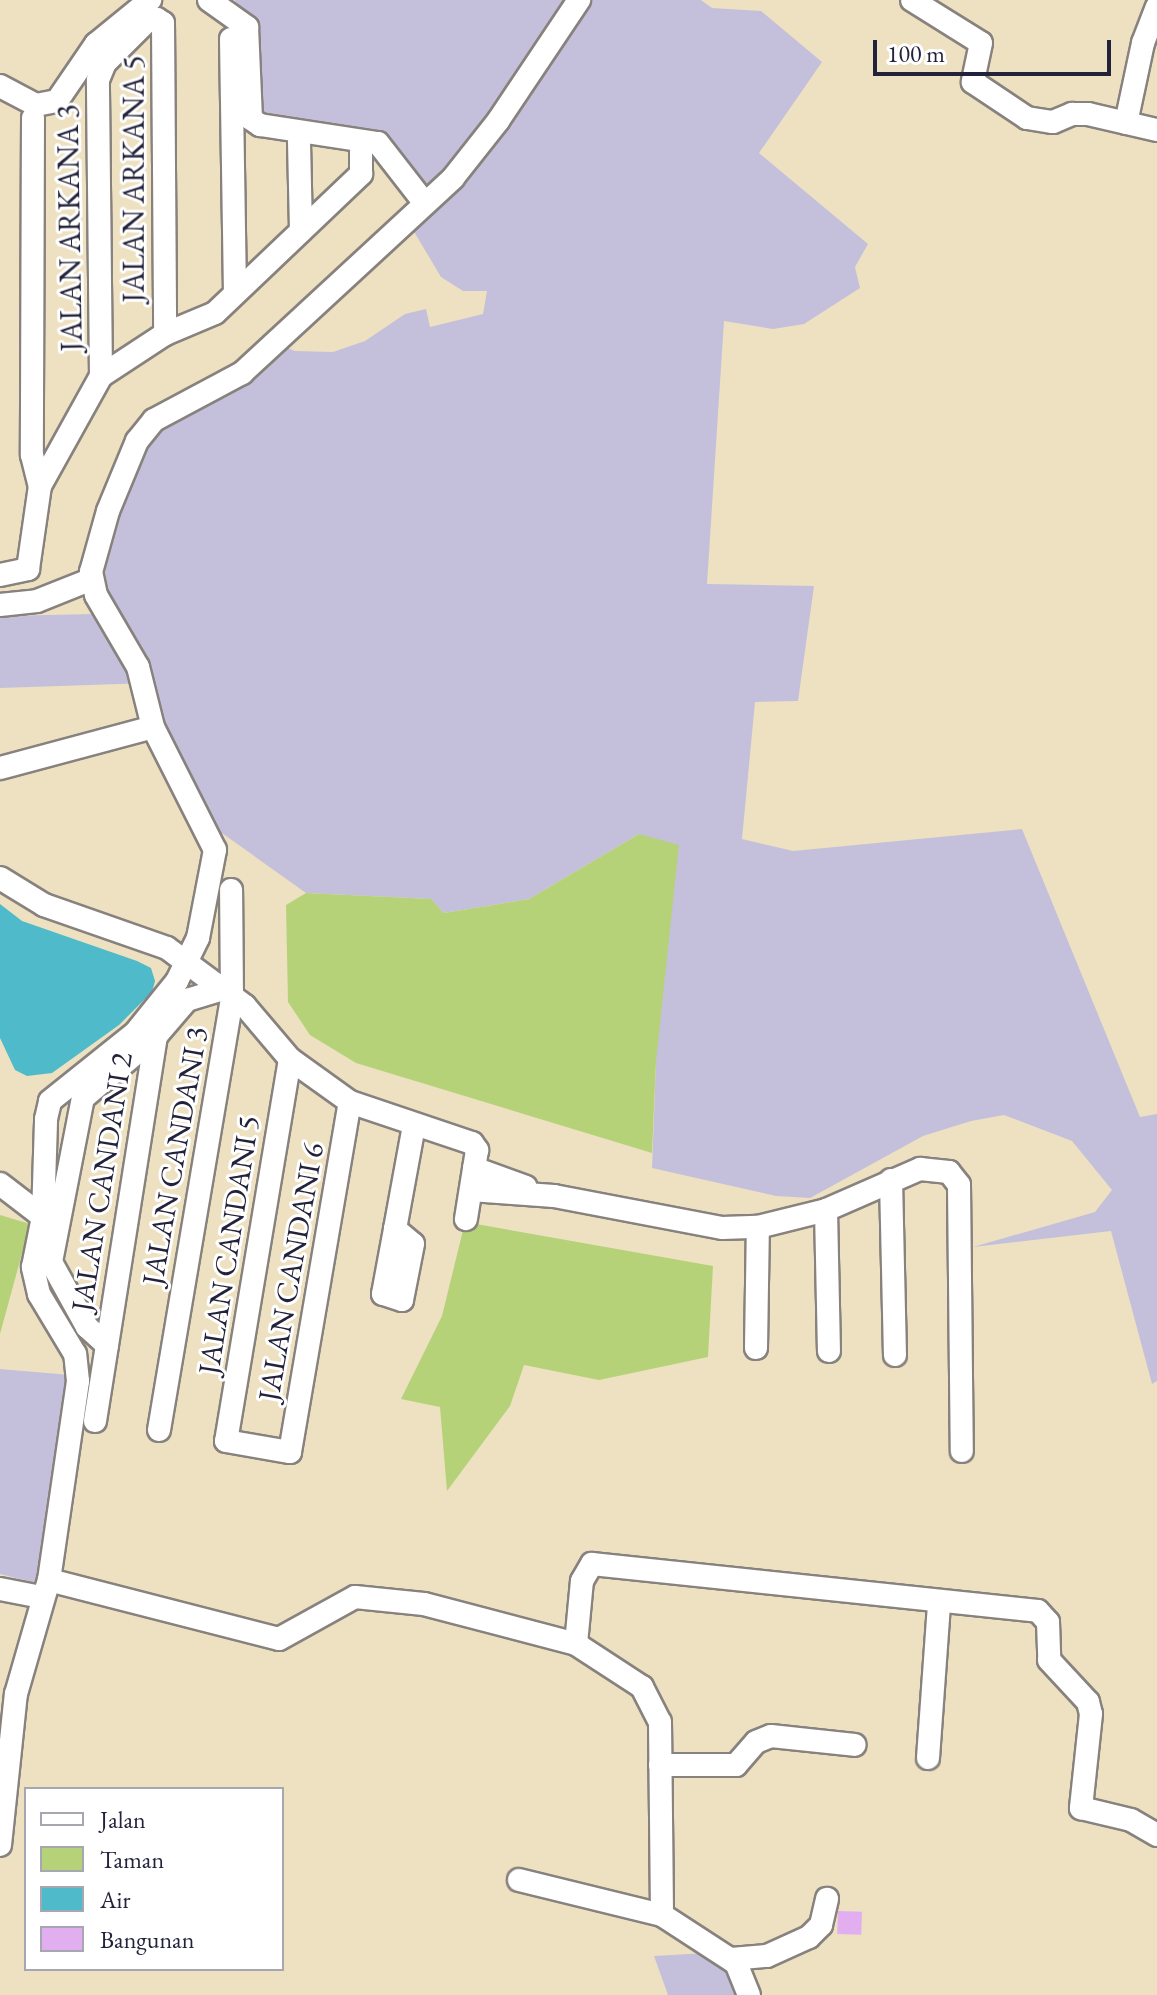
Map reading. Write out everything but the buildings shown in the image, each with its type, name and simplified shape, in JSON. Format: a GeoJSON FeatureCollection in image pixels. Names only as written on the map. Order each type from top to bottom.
{"type":"FeatureCollection","features":[{"type":"Feature","properties":{"kind":"street"},"geometry":{"type":"LineString","coordinates":[[0,86],[36,105],[57,101],[96,44],[150,0]]}},
{"type":"Feature","properties":{"kind":"street"},"geometry":{"type":"LineString","coordinates":[[209,0],[247,27],[251,119],[260,125],[378,143],[424,202]]}},
{"type":"Feature","properties":{"kind":"street"},"geometry":{"type":"LineString","coordinates":[[0,1845],[8,1692],[45,1588],[78,1381],[75,1354],[39,1294],[33,1267],[43,1217],[50,1101],[136,1032],[188,963],[215,850],[153,727],[138,667],[96,595],[92,579],[108,511],[137,441],[154,420],[242,373],[453,178],[498,121],[579,0]]}},
{"type":"Feature","properties":{"kind":"street"},"geometry":{"type":"LineString","coordinates":[[912,0],[981,43],[973,82],[1027,118],[1053,122],[1072,114],[1088,114],[1157,130]]}},
{"type":"Feature","properties":{"kind":"street"},"geometry":{"type":"LineString","coordinates":[[1126,123],[1143,43],[1157,7]]}},
{"type":"Feature","properties":{"kind":"street","name":"JALAN ARKANA 5"},"geometry":{"type":"LineString","coordinates":[[98,80],[105,63],[148,20],[163,23],[165,334]]}},
{"type":"Feature","properties":{"kind":"street"},"geometry":{"type":"LineString","coordinates":[[231,39],[235,290]]}},
{"type":"Feature","properties":{"kind":"street","name":"JALAN ARKANA 3"},"geometry":{"type":"LineString","coordinates":[[98,80],[101,376]]}},
{"type":"Feature","properties":{"kind":"street"},"geometry":{"type":"LineString","coordinates":[[0,575],[22,574],[31,563],[40,486],[32,455],[33,118]]}},
{"type":"Feature","properties":{"kind":"street"},"geometry":{"type":"LineString","coordinates":[[299,142],[301,231]]}},
{"type":"Feature","properties":{"kind":"street"},"geometry":{"type":"LineString","coordinates":[[40,486],[101,376],[165,334],[215,313],[235,290],[301,231],[361,163]]}},
{"type":"Feature","properties":{"kind":"street"},"geometry":{"type":"LineString","coordinates":[[0,605],[37,601],[92,579]]}},
{"type":"Feature","properties":{"kind":"street"},"geometry":{"type":"LineString","coordinates":[[0,768],[153,727]]}},
{"type":"Feature","properties":{"kind":"street"},"geometry":{"type":"LineString","coordinates":[[0,878],[44,905],[167,948],[227,993],[290,1059],[350,1102],[472,1143],[474,1169],[466,1219]]}},
{"type":"Feature","properties":{"kind":"street","name":"JALAN CANDANI 3"},"geometry":{"type":"LineString","coordinates":[[159,1430],[227,993],[231,890]]}},
{"type":"Feature","properties":{"kind":"street","name":"JALAN CANDANI 2"},"geometry":{"type":"LineString","coordinates":[[95,1421],[156,1036],[187,1000],[227,993]]}},
{"type":"Feature","properties":{"kind":"street"},"geometry":{"type":"LineString","coordinates":[[107,1345],[87,1327],[51,1262],[83,1098],[156,1036]]}},
{"type":"Feature","properties":{"kind":"street","name":"JALAN CANDANI 5"},"geometry":{"type":"LineString","coordinates":[[290,1059],[226,1441],[290,1452]]}},
{"type":"Feature","properties":{"kind":"street","name":"JALAN CANDANI 6"},"geometry":{"type":"LineString","coordinates":[[290,1452],[350,1102]]}},
{"type":"Feature","properties":{"kind":"street"},"geometry":{"type":"LineString","coordinates":[[395,1229],[414,1125]]}},
{"type":"Feature","properties":{"kind":"street"},"geometry":{"type":"LineString","coordinates":[[474,1169],[554,1196],[722,1228],[758,1227],[826,1210],[920,1169],[949,1172],[959,1185],[962,1451]]}},
{"type":"Feature","properties":{"kind":"street"},"geometry":{"type":"LineString","coordinates":[[891,1180],[895,1355]]}},
{"type":"Feature","properties":{"kind":"street"},"geometry":{"type":"LineString","coordinates":[[0,1184],[43,1217]]}},
{"type":"Feature","properties":{"kind":"street"},"geometry":{"type":"LineString","coordinates":[[826,1210],[829,1351]]}},
{"type":"Feature","properties":{"kind":"street"},"geometry":{"type":"LineString","coordinates":[[756,1348],[758,1227]]}},
{"type":"Feature","properties":{"kind":"street"},"geometry":{"type":"LineString","coordinates":[[576,1644],[582,1581],[592,1564],[1045,1615],[1049,1660],[1088,1702],[1091,1714],[1081,1808],[1131,1820],[1157,1835]]}},
{"type":"Feature","properties":{"kind":"street"},"geometry":{"type":"LineString","coordinates":[[0,1589],[45,1588],[279,1639],[355,1597],[424,1604],[576,1644],[642,1687],[660,1722],[662,1915]]}},
{"type":"Feature","properties":{"kind":"street"},"geometry":{"type":"LineString","coordinates":[[928,1758],[939,1604]]}},
{"type":"Feature","properties":{"kind":"street"},"geometry":{"type":"LineString","coordinates":[[660,1765],[736,1765],[756,1742],[771,1736],[855,1745]]}},
{"type":"Feature","properties":{"kind":"street"},"geometry":{"type":"LineString","coordinates":[[519,1880],[662,1915],[731,1959],[749,1995]]}},
{"type":"Feature","properties":{"kind":"street"},"geometry":{"type":"LineString","coordinates":[[731,1959],[767,1956],[809,1937],[821,1925],[827,1899]]}},
{"type":"Feature","properties":{"kind":"shaded area"},"geometry":{"type":"Polygon","coordinates":[[[235,0],[701,0],[712,8],[761,11],[822,62],[759,153],[868,244],[855,267],[860,288],[804,324],[773,329],[724,321],[707,584],[814,586],[798,701],[755,702],[742,839],[793,851],[1022,829],[1140,1117],[1157,1114],[1157,1381],[1152,1384],[1111,1231],[973,1247],[1095,1212],[1112,1190],[1072,1141],[1004,1115],[971,1121],[923,1136],[810,1198],[776,1196],[652,1168],[656,1062],[639,834],[529,899],[444,913],[431,899],[306,893],[219,831],[177,764],[149,683],[0,688],[0,616],[94,614],[82,586],[92,524],[115,465],[146,410],[234,363],[265,339],[295,351],[333,352],[365,341],[405,314],[426,309],[430,327],[483,314],[487,291],[463,291],[441,277],[410,225],[412,198],[377,149],[248,124],[235,0]]]}},
{"type":"Feature","properties":{"kind":"shaded area"},"geometry":{"type":"Polygon","coordinates":[[[0,1369],[70,1375],[40,1584],[0,1574],[0,1369]]]}},
{"type":"Feature","properties":{"kind":"shaded area"},"geometry":{"type":"Polygon","coordinates":[[[723,1952],[741,1995],[668,1995],[654,1956],[723,1952]]]}},
{"type":"Feature","properties":{"kind":"green space"},"geometry":{"type":"Polygon","coordinates":[[[639,834],[679,845],[656,1062],[652,1153],[356,1063],[310,1035],[288,1002],[286,905],[306,893],[431,899],[444,913],[529,899],[639,834]]]}},
{"type":"Feature","properties":{"kind":"green space"},"geometry":{"type":"Polygon","coordinates":[[[0,1215],[30,1224],[0,1334],[0,1215]]]}},
{"type":"Feature","properties":{"kind":"green space"},"geometry":{"type":"Polygon","coordinates":[[[465,1222],[713,1266],[708,1357],[599,1380],[524,1365],[510,1406],[447,1491],[440,1407],[401,1399],[442,1316],[465,1222]]]}},
{"type":"Feature","properties":{"kind":"water"},"geometry":{"type":"Polygon","coordinates":[[[0,904],[22,921],[137,961],[151,968],[155,981],[152,992],[119,1025],[52,1073],[27,1076],[15,1070],[0,1038],[0,904]]]}}]}
